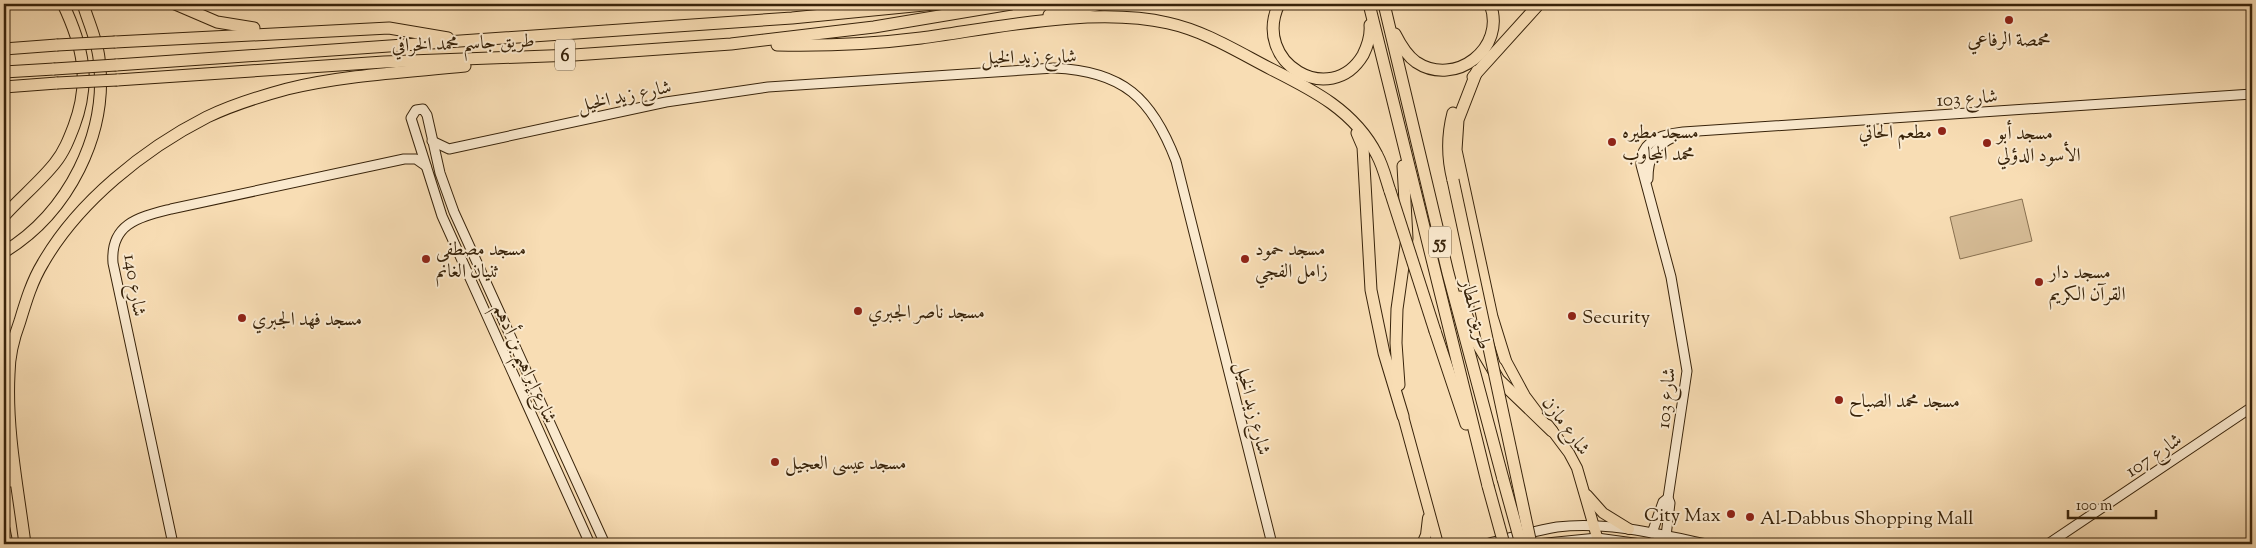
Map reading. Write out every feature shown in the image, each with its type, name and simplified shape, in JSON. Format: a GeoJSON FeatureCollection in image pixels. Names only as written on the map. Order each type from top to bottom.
{"type":"FeatureCollection","features":[{"type":"Feature","properties":{"kind":"highway"},"geometry":{"type":"LineString","coordinates":[[4,216],[54,164],[67,144],[79,113],[84,88],[82,54],[76,31],[63,4]]}},
{"type":"Feature","properties":{"kind":"highway"},"geometry":{"type":"LineString","coordinates":[[9,249],[38,227],[58,203],[73,181],[91,143],[100,97],[99,57],[83,4]]}},
{"type":"Feature","properties":{"kind":"highway"},"geometry":{"type":"LineString","coordinates":[[175,4],[198,16],[226,25],[285,32]]}},
{"type":"Feature","properties":{"kind":"highway"},"geometry":{"type":"LineString","coordinates":[[860,12],[885,4]]}},
{"type":"Feature","properties":{"kind":"highway","name":"طريق جاسم محمد الخرافي"},"geometry":{"type":"LineString","coordinates":[[4,72],[464,41],[860,12],[934,4]]}},
{"type":"Feature","properties":{"kind":"highway","name":"طريق جاسم محمد الخرافي"},"geometry":{"type":"LineString","coordinates":[[4,87],[384,62],[574,55],[731,44],[874,27],[1011,4]]}},
{"type":"Feature","properties":{"kind":"highway"},"geometry":{"type":"LineString","coordinates":[[979,30],[1101,4]]}},
{"type":"Feature","properties":{"kind":"highway"},"geometry":{"type":"LineString","coordinates":[[1279,4],[1275,14],[1273,37],[1281,57],[1288,66],[1300,73],[1311,78],[1322,79],[1336,76],[1359,61],[1370,40],[1369,4]]}},
{"type":"Feature","properties":{"kind":"highway","name":"طريق المطار"},"geometry":{"type":"LineString","coordinates":[[1369,4],[1504,544]]}},
{"type":"Feature","properties":{"kind":"highway","name":"طريق المطار"},"geometry":{"type":"LineString","coordinates":[[1384,4],[1448,273],[1521,544]]}},
{"type":"Feature","properties":{"kind":"highway"},"geometry":{"type":"LineString","coordinates":[[1388,21],[1408,55],[1417,62],[1437,70],[1450,70],[1461,68],[1470,63],[1488,46],[1493,34],[1494,22],[1490,4]]}},
{"type":"Feature","properties":{"kind":"highway"},"geometry":{"type":"LineString","coordinates":[[1531,544],[1448,155],[1449,128],[1460,96],[1477,71],[1539,4]]}},
{"type":"Feature","properties":{"kind":"highway"},"geometry":{"type":"LineString","coordinates":[[731,44],[807,45],[868,42],[979,30],[1048,20],[1134,18],[1168,23],[1223,44],[1308,86],[1351,118],[1370,142],[1378,157],[1488,485]]}},
{"type":"Feature","properties":{"kind":"highway"},"geometry":{"type":"LineString","coordinates":[[4,49],[285,32],[389,28],[464,41]]}},
{"type":"Feature","properties":{"kind":"highway"},"geometry":{"type":"LineString","coordinates":[[25,544],[10,418],[9,372],[15,336],[25,302],[43,262],[86,206],[111,182],[153,150],[207,117],[288,89],[373,76],[574,55]]}},
{"type":"Feature","properties":{"kind":"highway"},"geometry":{"type":"LineString","coordinates":[[1477,71],[1458,120],[1456,150],[1492,317],[1505,359]]}},
{"type":"Feature","properties":{"kind":"highway"},"geometry":{"type":"LineString","coordinates":[[1331,103],[1358,135],[1363,147],[1371,290],[1384,353],[1403,416]]}},
{"type":"Feature","properties":{"kind":"highway"},"geometry":{"type":"LineString","coordinates":[[1400,131],[1406,238],[1396,328],[1397,365],[1403,416]]}},
{"type":"Feature","properties":{"kind":"highway"},"geometry":{"type":"LineString","coordinates":[[1448,273],[1465,307],[1477,343],[1499,380],[1552,431]]}},
{"type":"Feature","properties":{"kind":"highway"},"geometry":{"type":"LineString","coordinates":[[4,450],[25,544]]}},
{"type":"Feature","properties":{"kind":"highway"},"geometry":{"type":"LineString","coordinates":[[4,529],[7,544]]}},
{"type":"Feature","properties":{"kind":"main road","name":"شارع مازن"},"geometry":{"type":"LineString","coordinates":[[1505,359],[1525,396],[1570,453],[1577,468],[1598,541]]}},
{"type":"Feature","properties":{"kind":"main road"},"geometry":{"type":"LineString","coordinates":[[1403,416],[1438,544]]}},
{"type":"Feature","properties":{"kind":"main road"},"geometry":{"type":"LineString","coordinates":[[1584,491],[1603,513],[1629,529]]}},
{"type":"Feature","properties":{"kind":"main road"},"geometry":{"type":"LineString","coordinates":[[1422,544],[1428,521],[1427,508]]}},
{"type":"Feature","properties":{"kind":"street","name":"شارع زيد الخيل"},"geometry":{"type":"LineString","coordinates":[[449,149],[666,102],[768,87],[1054,68],[1076,69],[1099,74],[1119,83],[1152,111],[1166,133],[1176,161],[1272,544]]}},
{"type":"Feature","properties":{"kind":"street","name":"شارع 103"},"geometry":{"type":"LineString","coordinates":[[1666,536],[1670,503],[1668,498],[1687,371],[1671,277],[1648,185],[1641,165],[1643,150],[1650,142],[1658,138],[1683,132],[2252,94]]}},
{"type":"Feature","properties":{"kind":"street","name":"شارع إبراهيم بن أدهم"},"geometry":{"type":"LineString","coordinates":[[590,544],[442,216],[411,118],[413,112],[419,109],[427,114],[438,163],[457,219],[605,544]]}},
{"type":"Feature","properties":{"kind":"street"},"geometry":{"type":"LineString","coordinates":[[432,141],[449,149],[438,163]]}},
{"type":"Feature","properties":{"kind":"street"},"geometry":{"type":"LineString","coordinates":[[404,159],[415,151],[419,144]]}},
{"type":"Feature","properties":{"kind":"street","name":"شارع 140"},"geometry":{"type":"LineString","coordinates":[[172,544],[113,263],[113,248],[119,234],[135,219],[156,213],[404,159],[416,159],[426,166]]}},
{"type":"Feature","properties":{"kind":"street","name":"شارع 107"},"geometry":{"type":"LineString","coordinates":[[2048,544],[2252,407]]}},
{"type":"Feature","properties":{"kind":"street","name":"شارع 103"},"geometry":{"type":"LineString","coordinates":[[1652,533],[1662,502],[1668,498]]}},
{"type":"Feature","properties":{"kind":"street"},"geometry":{"type":"LineString","coordinates":[[1486,544],[1542,530],[1594,526],[1629,529],[1707,544]]}},
{"type":"Feature","properties":{"kind":"street"},"geometry":{"type":"LineString","coordinates":[[1537,544],[1598,541],[1641,544]]}},
{"type":"Feature","properties":{"kind":"shaded area"},"geometry":{"type":"Polygon","coordinates":[[[2022,199],[2032,241],[1960,259],[1950,217],[2022,199]]]}},
{"type":"Feature","properties":{"kind":"place","name":"محمصة الرفاعي"},"geometry":{"type":"Point","coordinates":[2009,20]}},
{"type":"Feature","properties":{"kind":"place","name":"مطعم الحاتي"},"geometry":{"type":"Point","coordinates":[1942,131]}},
{"type":"Feature","properties":{"kind":"place","name":"مسجد مطيره محمد المجاوب"},"geometry":{"type":"Point","coordinates":[1612,142]}},
{"type":"Feature","properties":{"kind":"place","name":"مسجد أبو الأسود الدؤلي"},"geometry":{"type":"Point","coordinates":[1987,143]}},
{"type":"Feature","properties":{"kind":"place","name":"مسجد مصطفى ثنيان الغانم"},"geometry":{"type":"Point","coordinates":[426,259]}},
{"type":"Feature","properties":{"kind":"place","name":"مسجد حمود زامل الفجي"},"geometry":{"type":"Point","coordinates":[1245,259]}},
{"type":"Feature","properties":{"kind":"place","name":"مسجد دار القرآن الكريم"},"geometry":{"type":"Point","coordinates":[2039,282]}},
{"type":"Feature","properties":{"kind":"place","name":"مسجد ناصر الجبري"},"geometry":{"type":"Point","coordinates":[858,311]}},
{"type":"Feature","properties":{"kind":"place","name":"Security"},"geometry":{"type":"Point","coordinates":[1572,316]}},
{"type":"Feature","properties":{"kind":"place","name":"مسجد فهد الجبري"},"geometry":{"type":"Point","coordinates":[242,318]}},
{"type":"Feature","properties":{"kind":"place","name":"مسجد محمد الصباح"},"geometry":{"type":"Point","coordinates":[1839,400]}},
{"type":"Feature","properties":{"kind":"place","name":"مسجد عيسى العجيل"},"geometry":{"type":"Point","coordinates":[775,462]}},
{"type":"Feature","properties":{"kind":"place","name":"City Max"},"geometry":{"type":"Point","coordinates":[1731,514]}},
{"type":"Feature","properties":{"kind":"place","name":"Al-Dabbus Shopping Mall"},"geometry":{"type":"Point","coordinates":[1750,517]}}]}
